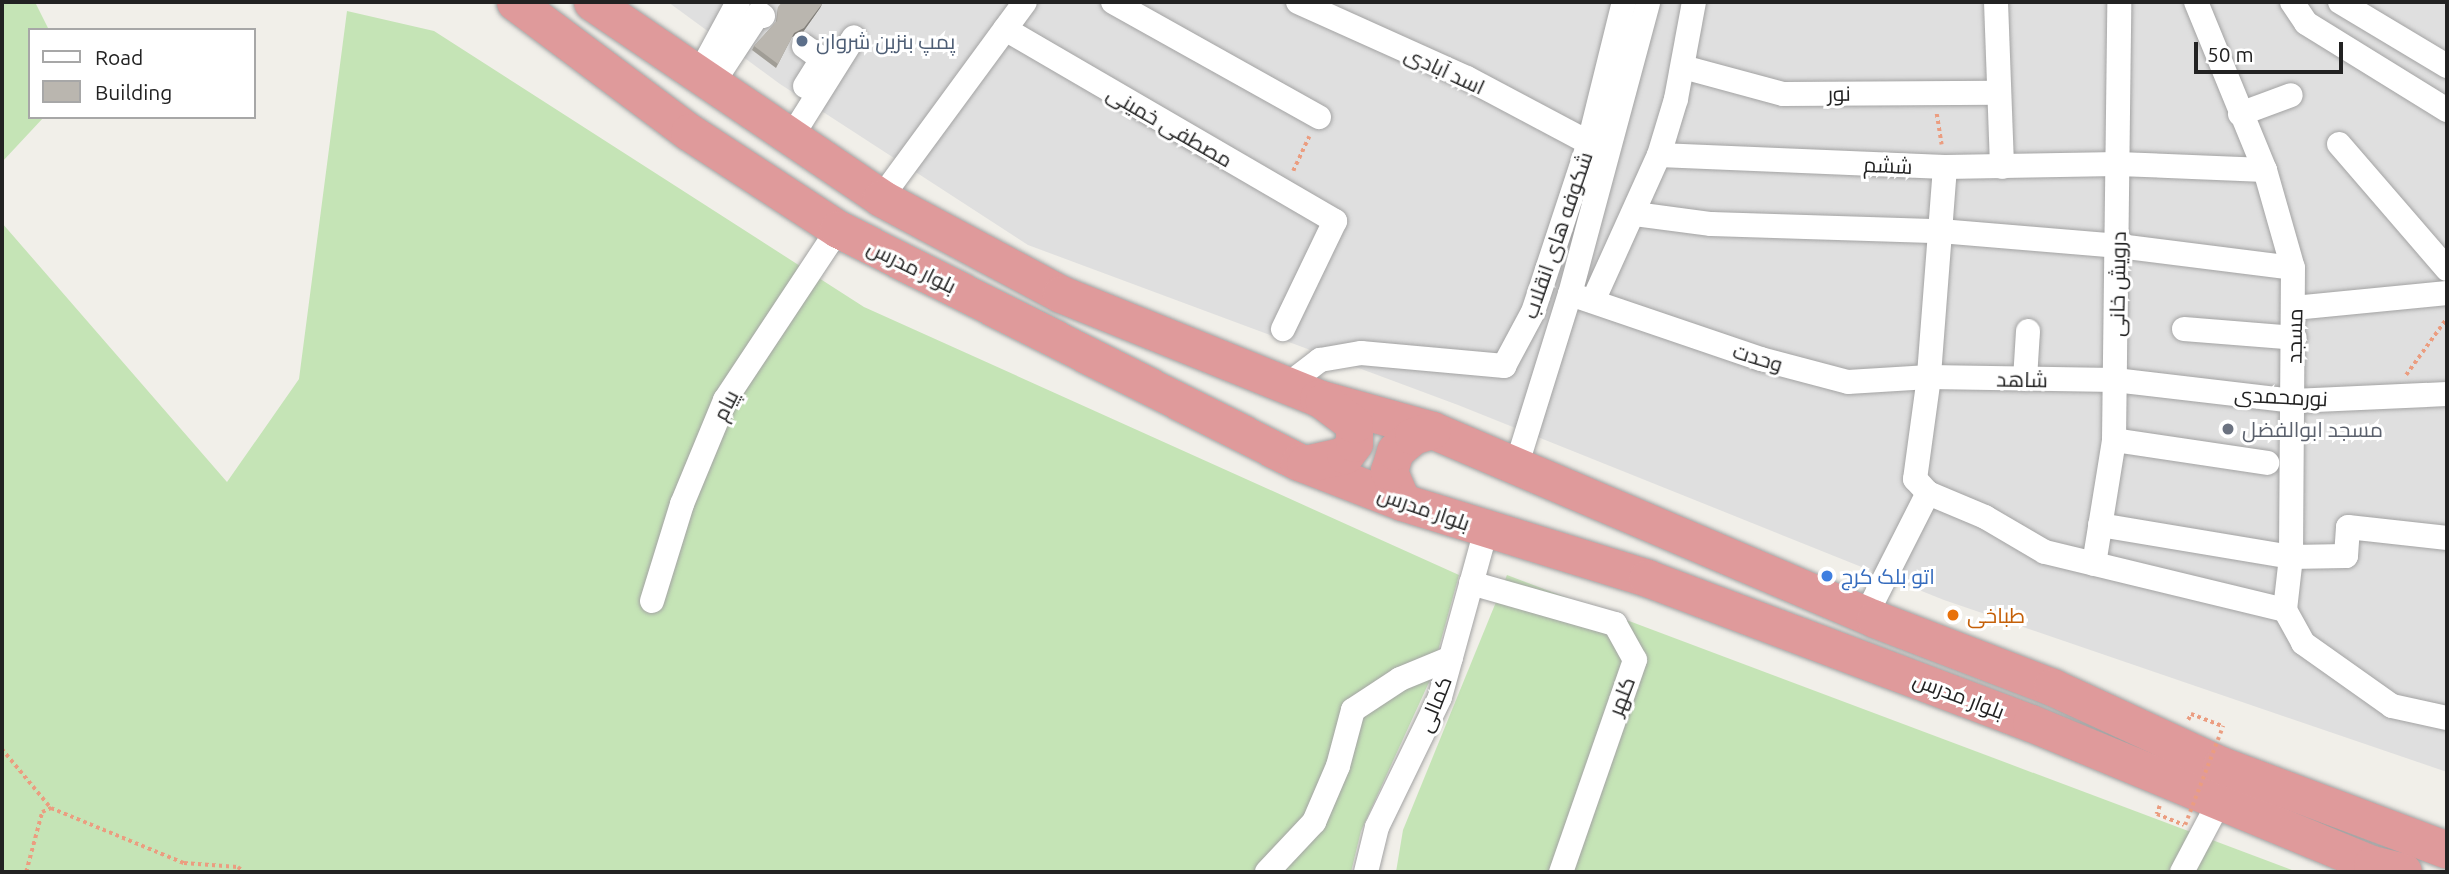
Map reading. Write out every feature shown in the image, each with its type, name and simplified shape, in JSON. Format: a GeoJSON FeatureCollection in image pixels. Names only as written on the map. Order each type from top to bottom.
{"type":"FeatureCollection","features":[{"type":"Feature","properties":{"kind":"highway","name":"بلوار مدرس"},"geometry":{"type":"LineString","coordinates":[[515,2],[689,132],[838,229],[1305,464],[1402,502],[1647,578],[2031,723],[2372,864],[2403,872]]}},
{"type":"Feature","properties":{"kind":"highway","name":"بلوار مدرس"},"geometry":{"type":"LineString","coordinates":[[592,2],[783,135],[881,198],[1061,294],[1302,392],[1432,430],[1866,615],[2052,687],[2221,765]]}},
{"type":"Feature","properties":{"kind":"highway"},"geometry":{"type":"LineString","coordinates":[[1302,392],[1346,414],[1354,424],[1354,443],[1345,455],[1305,464]]}},
{"type":"Feature","properties":{"kind":"highway"},"geometry":{"type":"LineString","coordinates":[[1402,502],[1389,471],[1395,451],[1413,436],[1432,430]]}},
{"type":"Feature","properties":{"kind":"highway"},"geometry":{"type":"LineString","coordinates":[[2221,765],[2447,824]]}},
{"type":"Feature","properties":{"kind":"highway"},"geometry":{"type":"LineString","coordinates":[[2221,765],[2447,850]]}},
{"type":"Feature","properties":{"kind":"street"},"geometry":{"type":"LineString","coordinates":[[704,81],[738,2]]}},
{"type":"Feature","properties":{"kind":"street"},"geometry":{"type":"LineString","coordinates":[[881,198],[1025,2]]}},
{"type":"Feature","properties":{"kind":"street"},"geometry":{"type":"LineString","coordinates":[[1113,2],[1319,117]]}},
{"type":"Feature","properties":{"kind":"street","name":"اسد آبادی"},"geometry":{"type":"LineString","coordinates":[[1298,2],[1467,78],[1589,143]]}},
{"type":"Feature","properties":{"kind":"street","name":"شکوفه های انقلاب"},"geometry":{"type":"LineString","coordinates":[[1302,392],[1320,360],[1361,353],[1504,366],[1533,312],[1589,143],[1624,2]]}},
{"type":"Feature","properties":{"kind":"street","name":"شکوفه های انقلاب"},"geometry":{"type":"LineString","coordinates":[[1516,467],[1581,297],[1648,2]]}},
{"type":"Feature","properties":{"kind":"street","name":"شکوفه های انقلاب"},"geometry":{"type":"LineString","coordinates":[[1581,297],[1634,214],[1659,155],[1682,67],[1694,2]]}},
{"type":"Feature","properties":{"kind":"street"},"geometry":{"type":"LineString","coordinates":[[1996,2],[2002,167]]}},
{"type":"Feature","properties":{"kind":"street","name":"درویش خانی"},"geometry":{"type":"LineString","coordinates":[[2094,564],[2114,440],[2119,246],[2119,2]]}},
{"type":"Feature","properties":{"kind":"street","name":"مسجد"},"geometry":{"type":"LineString","coordinates":[[2196,2],[2265,170],[2293,268],[2295,338],[2291,557],[2285,610]]}},
{"type":"Feature","properties":{"kind":"street"},"geometry":{"type":"LineString","coordinates":[[2292,2],[2306,23],[2447,110]]}},
{"type":"Feature","properties":{"kind":"street"},"geometry":{"type":"LineString","coordinates":[[2340,2],[2447,66]]}},
{"type":"Feature","properties":{"kind":"street"},"geometry":{"type":"LineString","coordinates":[[704,81],[759,13],[763,16]]}},
{"type":"Feature","properties":{"kind":"street","name":"مصطفی خمینی"},"geometry":{"type":"LineString","coordinates":[[1005,29],[1335,220],[1283,329]]}},
{"type":"Feature","properties":{"kind":"street"},"geometry":{"type":"LineString","coordinates":[[783,135],[854,37]]}},
{"type":"Feature","properties":{"kind":"street"},"geometry":{"type":"LineString","coordinates":[[783,135],[822,59],[804,46]]}},
{"type":"Feature","properties":{"kind":"street","name":"نور"},"geometry":{"type":"LineString","coordinates":[[1682,67],[1783,94],[2000,93]]}},
{"type":"Feature","properties":{"kind":"street"},"geometry":{"type":"LineString","coordinates":[[2240,114],[2291,94]]}},
{"type":"Feature","properties":{"kind":"street"},"geometry":{"type":"LineString","coordinates":[[2339,144],[2447,269]]}},
{"type":"Feature","properties":{"kind":"street","name":"ششم"},"geometry":{"type":"LineString","coordinates":[[1659,155],[1945,167],[2118,164],[2265,170]]}},
{"type":"Feature","properties":{"kind":"street"},"geometry":{"type":"LineString","coordinates":[[1945,167],[1929,377],[1915,479],[1928,493],[1985,517],[2045,552],[2285,610],[2303,643],[2392,706],[2447,718]]}},
{"type":"Feature","properties":{"kind":"street"},"geometry":{"type":"LineString","coordinates":[[1634,214],[1711,224],[1940,232],[2119,246],[2293,268]]}},
{"type":"Feature","properties":{"kind":"street","name":"پیام"},"geometry":{"type":"LineString","coordinates":[[652,601],[682,504],[725,400],[838,229]]}},
{"type":"Feature","properties":{"kind":"street"},"geometry":{"type":"LineString","coordinates":[[2294,308],[2447,293]]}},
{"type":"Feature","properties":{"kind":"street","name":"وحدت"},"geometry":{"type":"LineString","coordinates":[[1581,297],[1761,359],[1848,382],[1929,377]]}},
{"type":"Feature","properties":{"kind":"street"},"geometry":{"type":"LineString","coordinates":[[2184,329],[2295,338]]}},
{"type":"Feature","properties":{"kind":"street"},"geometry":{"type":"LineString","coordinates":[[2025,379],[2028,331]]}},
{"type":"Feature","properties":{"kind":"street","name":"شاهد"},"geometry":{"type":"LineString","coordinates":[[1929,377],[2115,380]]}},
{"type":"Feature","properties":{"kind":"street","name":"نورمحمدی"},"geometry":{"type":"LineString","coordinates":[[2115,380],[2293,401],[2447,394]]}},
{"type":"Feature","properties":{"kind":"street"},"geometry":{"type":"LineString","coordinates":[[2114,440],[2267,463]]}},
{"type":"Feature","properties":{"kind":"street"},"geometry":{"type":"LineString","coordinates":[[1866,615],[1928,493]]}},
{"type":"Feature","properties":{"kind":"street"},"geometry":{"type":"LineString","coordinates":[[2100,525],[2291,557],[2346,556],[2348,527],[2447,538]]}},
{"type":"Feature","properties":{"kind":"street","name":"کمالی"},"geometry":{"type":"LineString","coordinates":[[1366,872],[1377,827],[1440,697],[1486,530]]}},
{"type":"Feature","properties":{"kind":"street","name":"کلهر"},"geometry":{"type":"LineString","coordinates":[[1471,583],[1615,624],[1635,660],[1560,872]]}},
{"type":"Feature","properties":{"kind":"street"},"geometry":{"type":"LineString","coordinates":[[1267,872],[1314,822],[1338,766],[1353,710],[1400,679],[1451,658]]}},
{"type":"Feature","properties":{"kind":"street"},"geometry":{"type":"LineString","coordinates":[[2182,872],[2220,802]]}},
{"type":"Feature","properties":{"kind":"path"},"geometry":{"type":"LineString","coordinates":[[1934,93],[1945,167]]}},
{"type":"Feature","properties":{"kind":"path"},"geometry":{"type":"LineString","coordinates":[[1283,191],[1319,117]]}},
{"type":"Feature","properties":{"kind":"path"},"geometry":{"type":"LineString","coordinates":[[2390,397],[2447,318]]}},
{"type":"Feature","properties":{"kind":"path"},"geometry":{"type":"LineString","coordinates":[[2157,814],[2185,825],[2223,726],[2191,714]]}},
{"type":"Feature","properties":{"kind":"path"},"geometry":{"type":"LineString","coordinates":[[2,749],[51,808],[184,863],[238,867],[244,872]]}},
{"type":"Feature","properties":{"kind":"path"},"geometry":{"type":"LineString","coordinates":[[26,872],[42,812],[51,808]]}},
{"type":"Feature","properties":{"kind":"shaded area"},"geometry":{"type":"Polygon","coordinates":[[[668,2],[2447,2],[2447,772],[1944,600],[1458,405],[1028,245],[780,84],[668,2]]]}},
{"type":"Feature","properties":{"kind":"green space"},"geometry":{"type":"Polygon","coordinates":[[[2,2],[35,2],[48,28],[28,28],[28,119],[42,119],[2,162],[2,2]]]}},
{"type":"Feature","properties":{"kind":"green space"},"geometry":{"type":"Polygon","coordinates":[[[347,11],[434,31],[864,307],[1459,575],[1430,680],[1361,831],[1351,872],[2,872],[2,223],[227,482],[299,379],[347,11]]]}},
{"type":"Feature","properties":{"kind":"green space"},"geometry":{"type":"Polygon","coordinates":[[[1507,575],[2297,872],[1396,872],[1403,830],[1507,575]]]}},
{"type":"Feature","properties":{"kind":"building"},"geometry":{"type":"Polygon","coordinates":[[[782,2],[822,4],[804,28],[794,33],[778,64],[754,46],[777,21],[778,7],[782,2]]]}},
{"type":"Feature","properties":{"kind":"place","name":"پمپ بنزین شروان"},"geometry":{"type":"Point","coordinates":[802,41]}},
{"type":"Feature","properties":{"kind":"place","name":"مسجد ابوالفضل"},"geometry":{"type":"Point","coordinates":[2228,429]}},
{"type":"Feature","properties":{"kind":"place","name":"اتو بلک کرج"},"geometry":{"type":"Point","coordinates":[1827,576]}},
{"type":"Feature","properties":{"kind":"place","name":"طباخی"},"geometry":{"type":"Point","coordinates":[1953,615]}}]}
